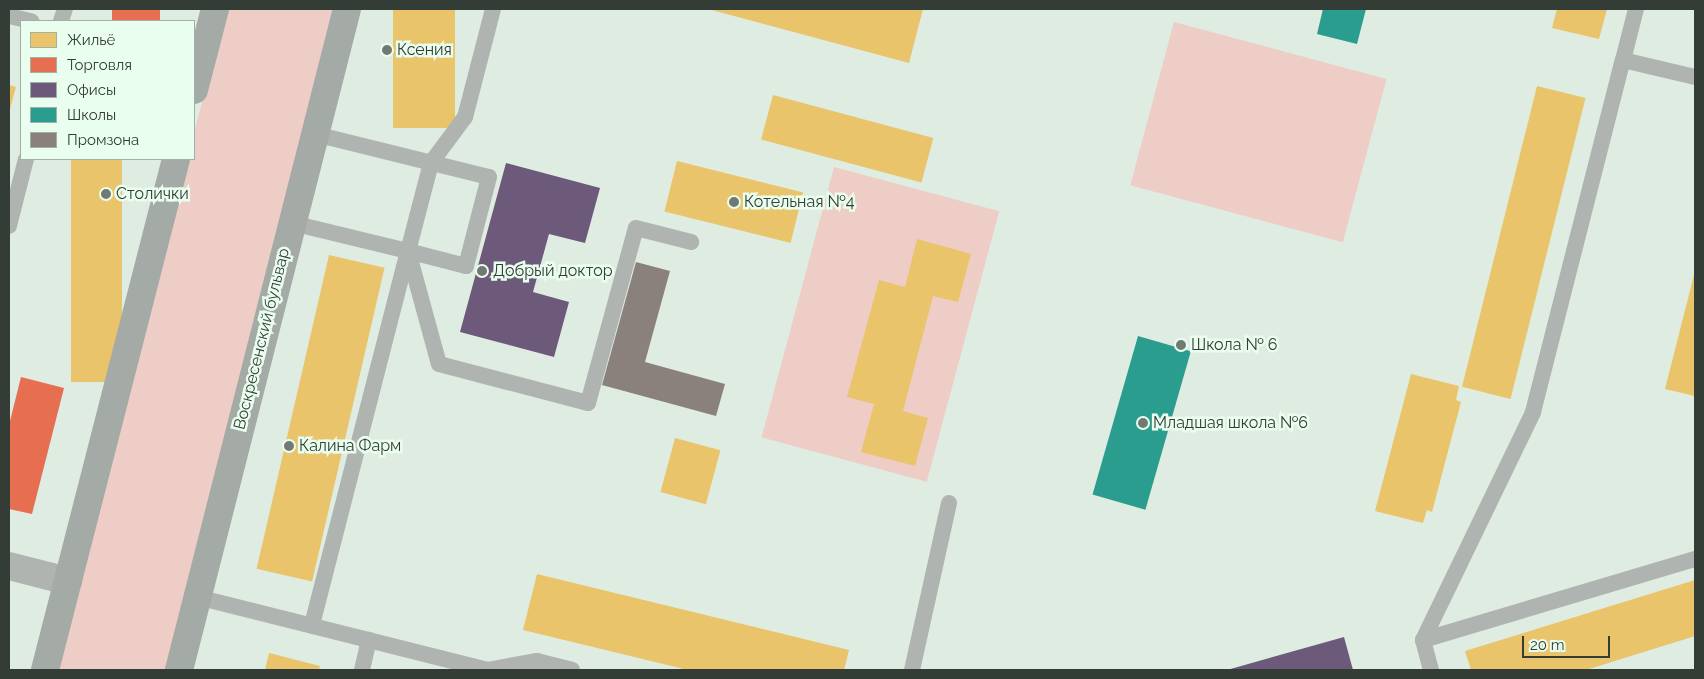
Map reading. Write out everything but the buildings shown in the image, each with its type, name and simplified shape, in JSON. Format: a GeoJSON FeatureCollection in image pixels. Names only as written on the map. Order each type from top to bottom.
{"type":"FeatureCollection","features":[{"type":"Feature","properties":{"kind":"main road"},"geometry":{"type":"LineString","coordinates":[[195,86],[215,9]]}},
{"type":"Feature","properties":{"kind":"main road","name":"Воскресенский бульвар"},"geometry":{"type":"LineString","coordinates":[[179,670],[347,9]]}},
{"type":"Feature","properties":{"kind":"main road"},"geometry":{"type":"LineString","coordinates":[[45,670],[176,160]]}},
{"type":"Feature","properties":{"kind":"street"},"geometry":{"type":"LineString","coordinates":[[9,566],[68,581]]}},
{"type":"Feature","properties":{"kind":"lane"},"geometry":{"type":"LineString","coordinates":[[312,626],[431,163],[465,117],[493,9]]}},
{"type":"Feature","properties":{"kind":"lane"},"geometry":{"type":"LineString","coordinates":[[1431,670],[1423,640],[1533,412],[1636,9]]}},
{"type":"Feature","properties":{"kind":"lane"},"geometry":{"type":"LineString","coordinates":[[9,16],[27,20]]}},
{"type":"Feature","properties":{"kind":"lane"},"geometry":{"type":"LineString","coordinates":[[1623,60],[1695,77]]}},
{"type":"Feature","properties":{"kind":"lane"},"geometry":{"type":"LineString","coordinates":[[292,223],[466,266],[489,177],[315,134]]}},
{"type":"Feature","properties":{"kind":"lane"},"geometry":{"type":"LineString","coordinates":[[9,226],[26,160]]}},
{"type":"Feature","properties":{"kind":"lane"},"geometry":{"type":"LineString","coordinates":[[408,251],[439,364],[588,403],[636,228],[691,242]]}},
{"type":"Feature","properties":{"kind":"lane"},"geometry":{"type":"LineString","coordinates":[[912,670],[949,503]]}},
{"type":"Feature","properties":{"kind":"lane"},"geometry":{"type":"LineString","coordinates":[[1423,640],[1695,559]]}},
{"type":"Feature","properties":{"kind":"lane"},"geometry":{"type":"LineString","coordinates":[[197,597],[486,670],[537,661],[572,670]]}},
{"type":"Feature","properties":{"kind":"lane"},"geometry":{"type":"LineString","coordinates":[[362,670],[369,640]]}},
{"type":"Feature","properties":{"kind":"shaded area"},"geometry":{"type":"Polygon","coordinates":[[[226,9],[334,9],[166,670],[55,670],[187,160],[195,160],[195,129],[226,9]]]}},
{"type":"Feature","properties":{"kind":"shaded area"},"geometry":{"type":"Polygon","coordinates":[[[1174,22],[1387,79],[1343,242],[1130,185],[1174,22]]]}},
{"type":"Feature","properties":{"kind":"shaded area"},"geometry":{"type":"Polygon","coordinates":[[[834,167],[999,211],[927,482],[762,437],[834,167]]]}},
{"type":"Feature","properties":{"kind":"place","name":"Ксения"},"geometry":{"type":"Point","coordinates":[387,50]}},
{"type":"Feature","properties":{"kind":"place","name":"Столички"},"geometry":{"type":"Point","coordinates":[106,194]}},
{"type":"Feature","properties":{"kind":"place","name":"Котельная №4"},"geometry":{"type":"Point","coordinates":[734,202]}},
{"type":"Feature","properties":{"kind":"place","name":"Добрый доктор"},"geometry":{"type":"Point","coordinates":[482,271]}},
{"type":"Feature","properties":{"kind":"place","name":"Школа № 6"},"geometry":{"type":"Point","coordinates":[1181,345]}},
{"type":"Feature","properties":{"kind":"place","name":"Младшая школа №6"},"geometry":{"type":"Point","coordinates":[1143,423]}},
{"type":"Feature","properties":{"kind":"place","name":"Калина Фарм"},"geometry":{"type":"Point","coordinates":[289,446]}}]}
